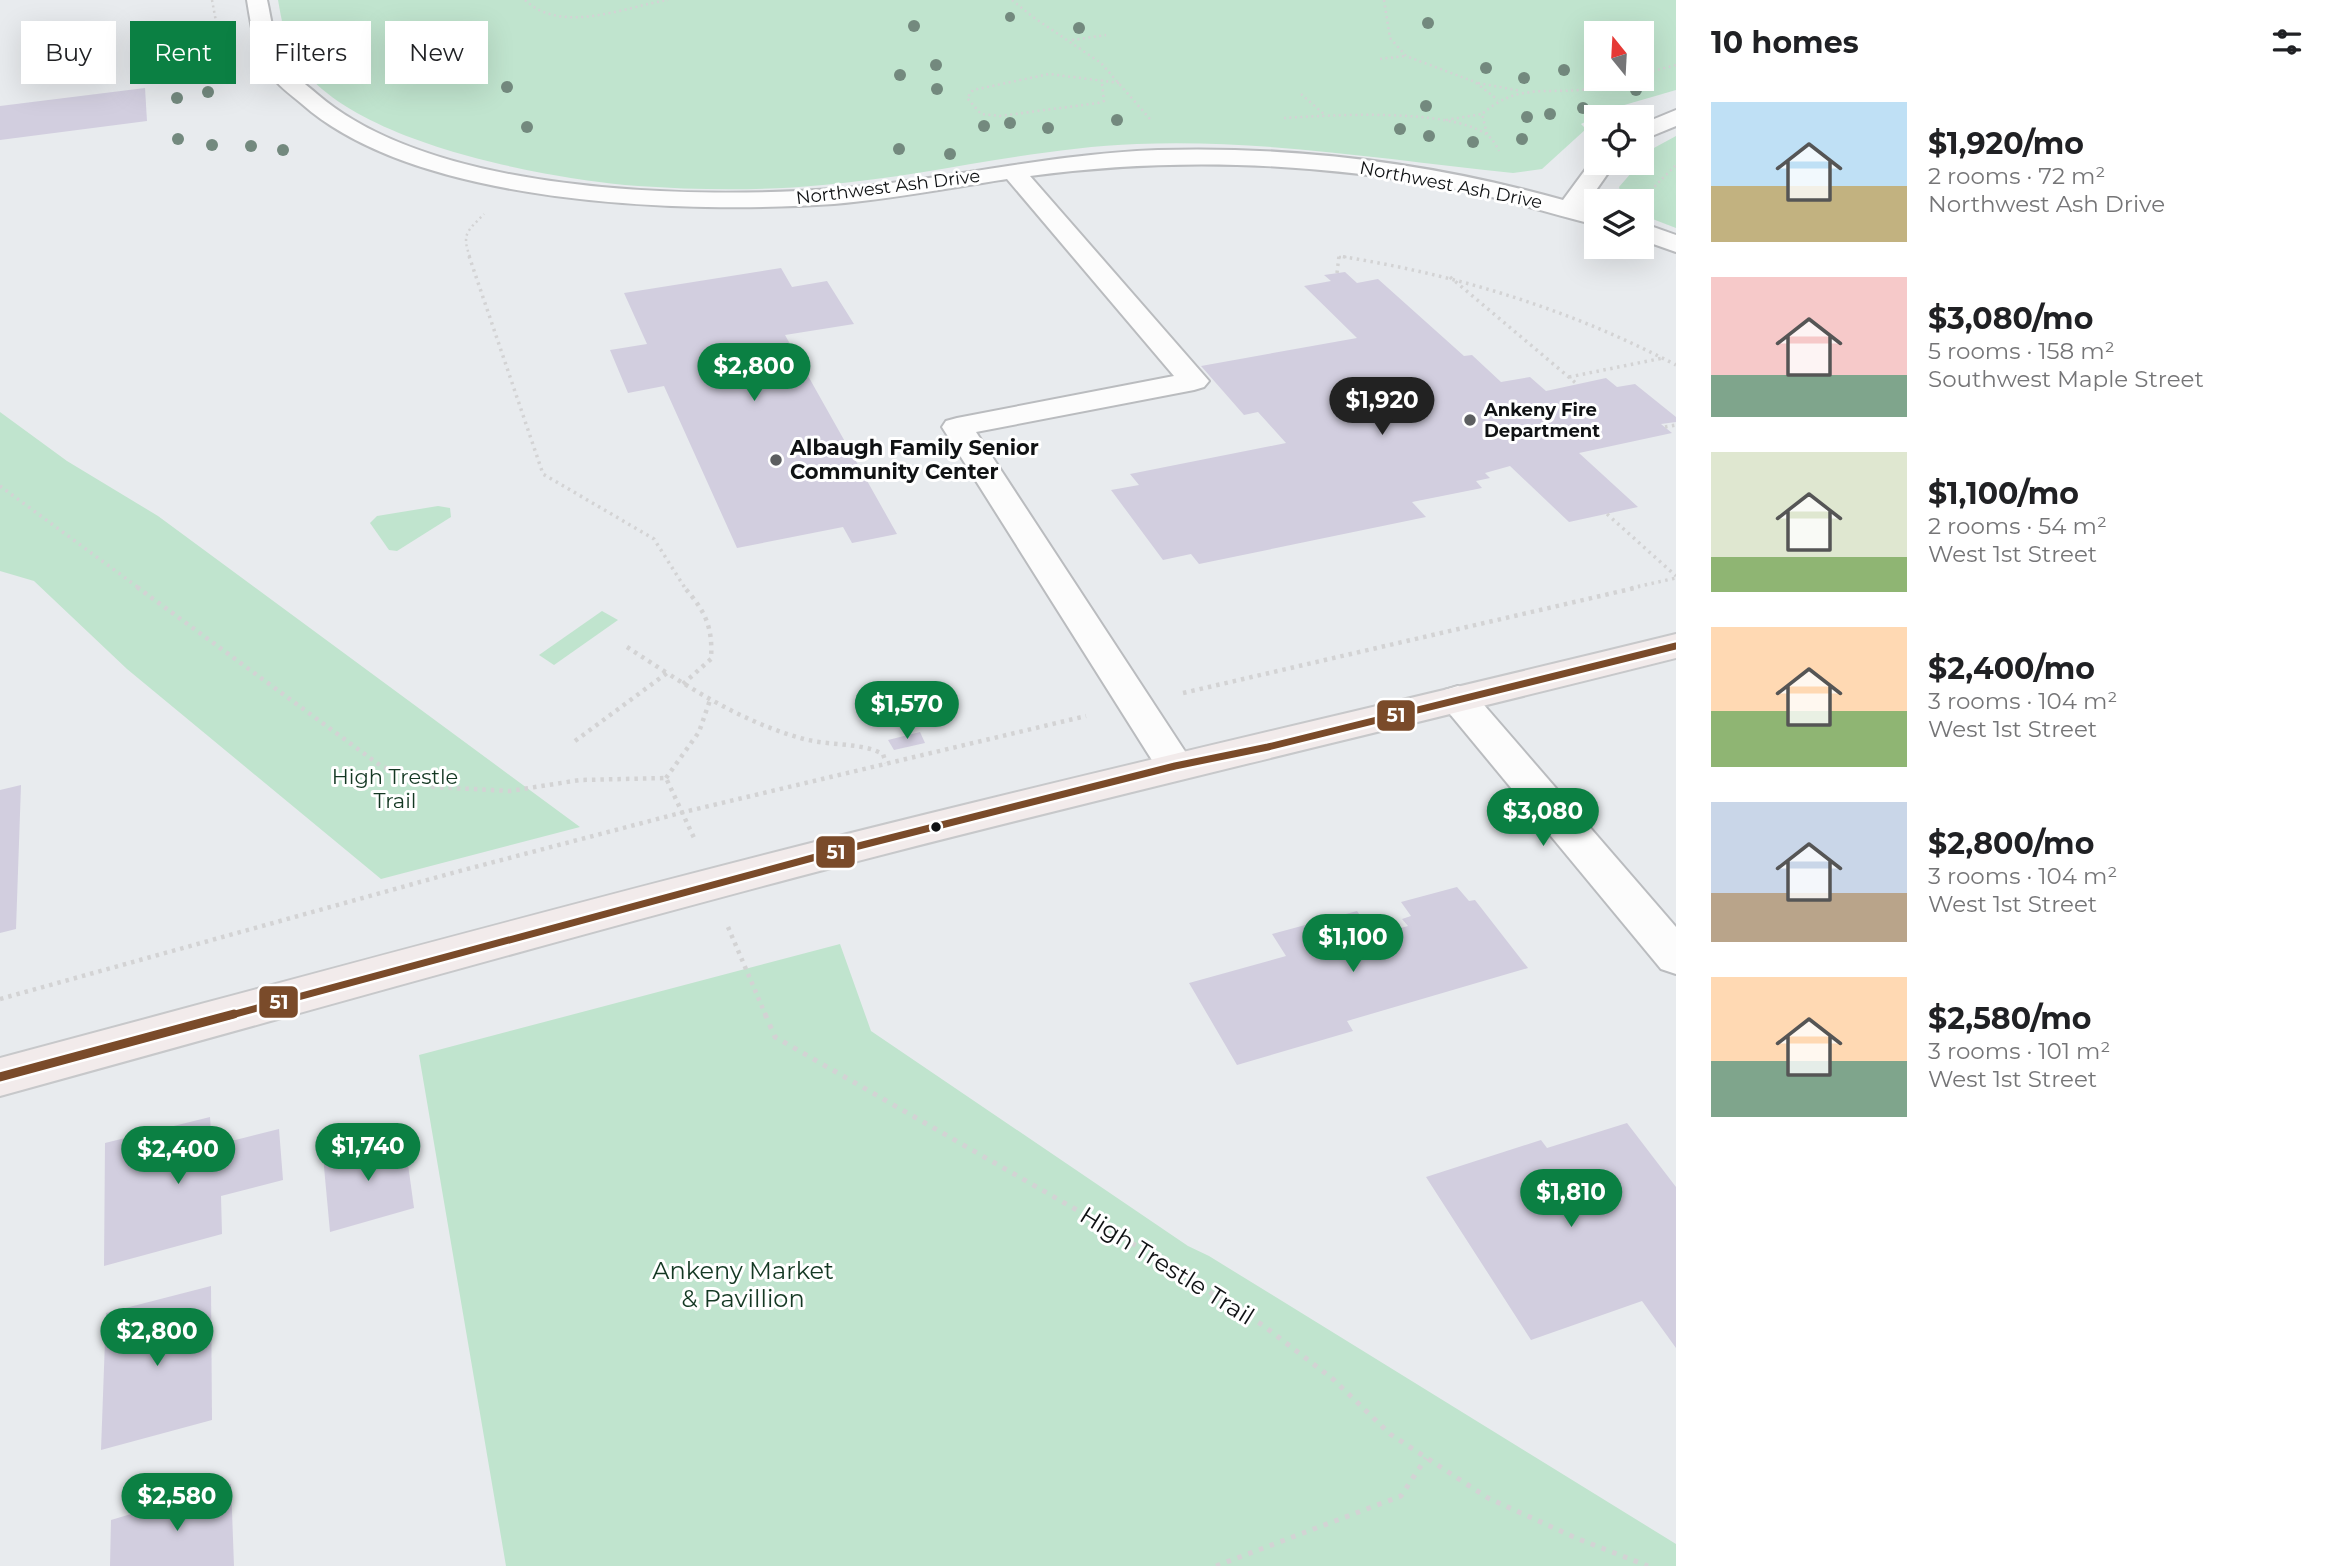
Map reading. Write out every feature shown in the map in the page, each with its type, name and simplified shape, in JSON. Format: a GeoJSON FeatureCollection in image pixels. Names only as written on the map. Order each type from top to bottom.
{"type":"FeatureCollection","features":[{"type":"Feature","properties":{"kind":"main road"},"geometry":{"type":"LineString","coordinates":[[0,1077],[827,854],[1175,766],[1268,747],[1676,646]]}},
{"type":"Feature","properties":{"kind":"street","name":"Northwest Ash Drive"},"geometry":{"type":"LineString","coordinates":[[257,0],[266,45],[277,68],[290,84],[335,121],[404,152],[490,177],[550,188],[628,197],[753,200],[840,195],[1013,171],[1133,158],[1282,159],[1430,177],[1584,213]]}},
{"type":"Feature","properties":{"kind":"street"},"geometry":{"type":"LineString","coordinates":[[1654,127],[1676,117]]}},
{"type":"Feature","properties":{"kind":"street"},"geometry":{"type":"LineString","coordinates":[[1013,171],[1194,381],[957,427],[1175,766]]}},
{"type":"Feature","properties":{"kind":"street"},"geometry":{"type":"LineString","coordinates":[[1570,209],[1593,175]]}},
{"type":"Feature","properties":{"kind":"street"},"geometry":{"type":"LineString","coordinates":[[1654,236],[1676,244]]}},
{"type":"Feature","properties":{"kind":"street"},"geometry":{"type":"LineString","coordinates":[[1458,699],[1676,957]]}},
{"type":"Feature","properties":{"kind":"path"},"geometry":{"type":"LineString","coordinates":[[525,0],[531,9],[543,15],[561,17],[589,16],[668,0]]}},
{"type":"Feature","properties":{"kind":"path"},"geometry":{"type":"LineString","coordinates":[[1012,0],[1035,19],[1071,40],[1100,62],[1120,83],[1130,99],[1152,120]]}},
{"type":"Feature","properties":{"kind":"path"},"geometry":{"type":"LineString","coordinates":[[1384,0],[1390,38],[1406,56]]}},
{"type":"Feature","properties":{"kind":"path"},"geometry":{"type":"LineString","coordinates":[[1071,40],[1106,35]]}},
{"type":"Feature","properties":{"kind":"path"},"geometry":{"type":"LineString","coordinates":[[1380,59],[1406,56],[1475,82],[1522,91],[1584,90]]}},
{"type":"Feature","properties":{"kind":"path"},"geometry":{"type":"LineString","coordinates":[[1654,71],[1676,65]]}},
{"type":"Feature","properties":{"kind":"path"},"geometry":{"type":"LineString","coordinates":[[1102,84],[1104,101],[1010,116],[981,114],[967,98],[973,90],[1050,74],[1078,76],[1102,84],[1120,83]]}},
{"type":"Feature","properties":{"kind":"path"},"geometry":{"type":"LineString","coordinates":[[1475,82],[1498,100]]}},
{"type":"Feature","properties":{"kind":"path"},"geometry":{"type":"LineString","coordinates":[[1280,119],[1325,116],[1446,121],[1482,114],[1498,100],[1522,91]]}},
{"type":"Feature","properties":{"kind":"path"},"geometry":{"type":"LineString","coordinates":[[1301,94],[1325,116]]}},
{"type":"Feature","properties":{"kind":"path"},"geometry":{"type":"LineString","coordinates":[[1482,114],[1487,135],[1499,151]]}},
{"type":"Feature","properties":{"kind":"path"},"geometry":{"type":"LineString","coordinates":[[1446,121],[1487,135]]}},
{"type":"Feature","properties":{"kind":"path"},"geometry":{"type":"LineString","coordinates":[[1652,189],[1676,165]]}},
{"type":"Feature","properties":{"kind":"path"},"geometry":{"type":"LineString","coordinates":[[487,212],[466,233],[465,244],[543,474],[654,540],[666,554],[680,582],[703,609],[712,639],[711,659],[683,684]]}},
{"type":"Feature","properties":{"kind":"path"},"geometry":{"type":"LineString","coordinates":[[1337,273],[1339,256],[1383,262],[1449,277],[1537,302],[1624,338],[1676,365]]}},
{"type":"Feature","properties":{"kind":"path"},"geometry":{"type":"LineString","coordinates":[[1449,277],[1577,384]]}},
{"type":"Feature","properties":{"kind":"path"},"geometry":{"type":"LineString","coordinates":[[1569,377],[1664,358]]}},
{"type":"Feature","properties":{"kind":"path"},"geometry":{"type":"LineString","coordinates":[[1665,427],[1676,425]]}},
{"type":"Feature","properties":{"kind":"path"},"geometry":{"type":"LineString","coordinates":[[0,486],[381,766],[434,787],[510,791],[580,780],[666,778]]}},
{"type":"Feature","properties":{"kind":"path"},"geometry":{"type":"LineString","coordinates":[[1607,514],[1676,577]]}},
{"type":"Feature","properties":{"kind":"path"},"geometry":{"type":"LineString","coordinates":[[0,999],[331,905],[684,812],[1676,577]]}},
{"type":"Feature","properties":{"kind":"path"},"geometry":{"type":"LineString","coordinates":[[627,647],[710,699],[805,739],[866,746],[883,754],[886,762]]}},
{"type":"Feature","properties":{"kind":"path"},"geometry":{"type":"LineString","coordinates":[[575,741],[667,673]]}},
{"type":"Feature","properties":{"kind":"path"},"geometry":{"type":"LineString","coordinates":[[666,778],[706,722],[710,699]]}},
{"type":"Feature","properties":{"kind":"path"},"geometry":{"type":"LineString","coordinates":[[666,778],[695,839]]}},
{"type":"Feature","properties":{"kind":"path","name":"High Trestle Trail"},"geometry":{"type":"LineString","coordinates":[[729,929],[775,1037],[1103,1225],[1264,1326],[1334,1380],[1390,1434],[1488,1499],[1648,1566]]}},
{"type":"Feature","properties":{"kind":"path"},"geometry":{"type":"LineString","coordinates":[[1216,1566],[1401,1496],[1426,1457]]}},
{"type":"Feature","properties":{"kind":"green space"},"geometry":{"type":"Polygon","coordinates":[[[278,0],[1676,0],[1676,90],[1624,105],[1584,105],[1584,123],[1581,124],[1584,131],[1542,169],[1513,173],[1279,148],[1184,143],[1058,151],[862,181],[800,187],[707,189],[638,186],[554,175],[453,152],[404,135],[360,115],[318,84],[371,84],[371,21],[282,21],[278,0]]]}},
{"type":"Feature","properties":{"kind":"green space"},"geometry":{"type":"Polygon","coordinates":[[[1676,136],[1676,228],[1654,220],[1654,189],[1619,187],[1629,175],[1654,175],[1654,148],[1676,136]]]}},
{"type":"Feature","properties":{"kind":"green space","name":"High Trestle Trail"},"geometry":{"type":"Polygon","coordinates":[[[0,412],[67,461],[158,516],[580,827],[381,879],[127,669],[34,581],[0,571],[0,412]]]}},
{"type":"Feature","properties":{"kind":"green space"},"geometry":{"type":"Polygon","coordinates":[[[438,506],[450,508],[451,517],[397,551],[389,550],[370,523],[377,516],[438,506]]]}},
{"type":"Feature","properties":{"kind":"green space"},"geometry":{"type":"Polygon","coordinates":[[[602,611],[618,620],[554,665],[539,655],[602,611]]]}},
{"type":"Feature","properties":{"kind":"green space","name":"Ankeny Market & Pavillion"},"geometry":{"type":"Polygon","coordinates":[[[840,944],[871,1031],[1188,1246],[1209,1256],[1676,1544],[1676,1566],[506,1566],[419,1055],[840,944]]]}},
{"type":"Feature","properties":{"kind":"building"},"geometry":{"type":"Polygon","coordinates":[[[145,88],[147,121],[0,140],[0,106],[145,88]]]}},
{"type":"Feature","properties":{"kind":"building","name":"Albaugh Family Senior Community Center"},"geometry":{"type":"Polygon","coordinates":[[[781,268],[792,287],[827,281],[854,324],[785,335],[897,534],[852,543],[843,527],[737,548],[664,386],[628,393],[610,350],[647,344],[624,293],[781,268]]]}},
{"type":"Feature","properties":{"kind":"building","name":"Ankeny Fire Department"},"geometry":{"type":"Polygon","coordinates":[[[1345,272],[1357,283],[1378,279],[1464,356],[1472,355],[1501,382],[1530,377],[1546,391],[1606,378],[1617,387],[1635,384],[1676,417],[1676,422],[1661,424],[1672,433],[1579,453],[1638,507],[1569,522],[1510,466],[1485,473],[1490,478],[1476,481],[1482,488],[1412,502],[1426,517],[1199,564],[1191,554],[1163,560],[1111,490],[1139,485],[1130,474],[1286,443],[1258,412],[1244,415],[1201,366],[1357,338],[1304,286],[1331,281],[1324,275],[1345,272]]]}},
{"type":"Feature","properties":{"kind":"building"},"geometry":{"type":"Polygon","coordinates":[[[920,732],[925,743],[894,750],[888,740],[920,732]]]}},
{"type":"Feature","properties":{"kind":"building"},"geometry":{"type":"Polygon","coordinates":[[[21,785],[16,929],[0,933],[0,790],[21,785]]]}},
{"type":"Feature","properties":{"kind":"building"},"geometry":{"type":"Polygon","coordinates":[[[1457,887],[1469,901],[1475,900],[1528,968],[1347,1021],[1353,1031],[1237,1065],[1189,983],[1286,956],[1272,934],[1357,911],[1374,935],[1408,926],[1402,919],[1411,916],[1401,902],[1457,887]]]}},
{"type":"Feature","properties":{"kind":"building"},"geometry":{"type":"Polygon","coordinates":[[[210,1117],[212,1146],[279,1129],[283,1180],[221,1196],[222,1234],[104,1266],[105,1143],[210,1117]]]}},
{"type":"Feature","properties":{"kind":"building"},"geometry":{"type":"Polygon","coordinates":[[[1627,1123],[1676,1187],[1676,1348],[1642,1301],[1531,1340],[1426,1177],[1541,1140],[1547,1148],[1627,1123]]]}},
{"type":"Feature","properties":{"kind":"building"},"geometry":{"type":"Polygon","coordinates":[[[404,1135],[414,1208],[330,1232],[323,1156],[404,1135]]]}},
{"type":"Feature","properties":{"kind":"building"},"geometry":{"type":"Polygon","coordinates":[[[211,1286],[212,1420],[101,1450],[106,1313],[211,1286]]]}},
{"type":"Feature","properties":{"kind":"building"},"geometry":{"type":"Polygon","coordinates":[[[231,1484],[234,1566],[110,1566],[111,1520],[231,1484]]]}},
{"type":"Feature","properties":{"kind":"transit line","name":"51"},"geometry":{"type":"LineString","coordinates":[[0,1077],[827,854],[1175,766],[1268,747],[1676,646]]}},
{"type":"Feature","properties":{"kind":"place","name":"Ankeny Fire Department"},"geometry":{"type":"Point","coordinates":[1470,420]}},
{"type":"Feature","properties":{"kind":"place","name":"Albaugh Family Senior Community Center"},"geometry":{"type":"Point","coordinates":[776,460]}}]}
